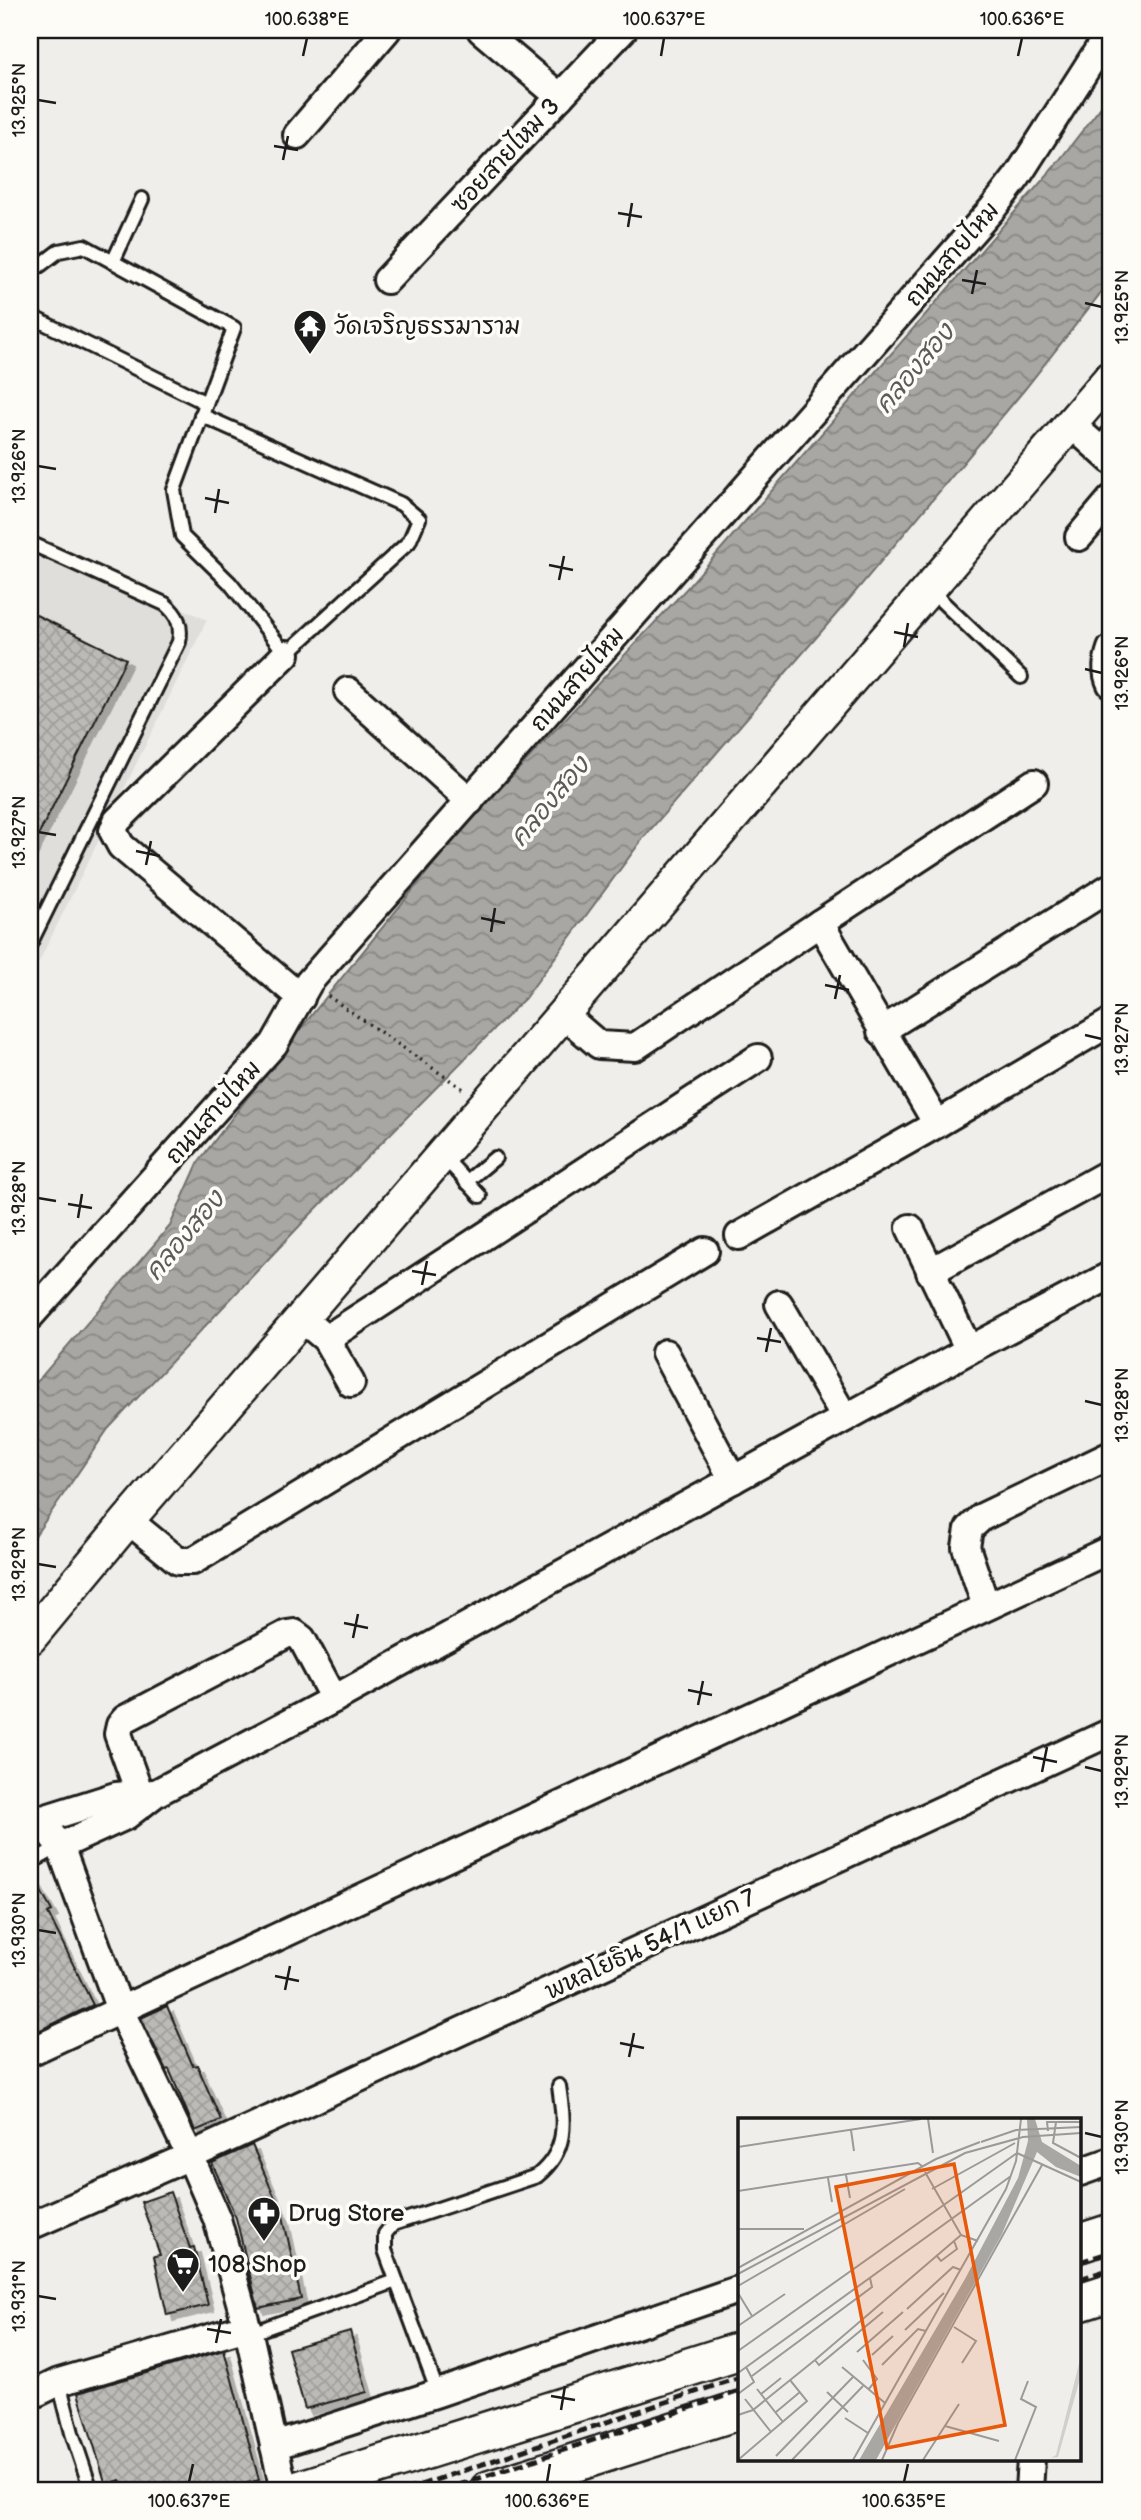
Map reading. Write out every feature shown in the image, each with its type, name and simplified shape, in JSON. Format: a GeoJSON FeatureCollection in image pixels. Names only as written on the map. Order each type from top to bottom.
{"type":"FeatureCollection","features":[{"type":"Feature","properties":{"kind":"main road"},"geometry":{"type":"LineString","coordinates":[[1082,2242],[1111,2233]]}},
{"type":"Feature","properties":{"kind":"main road"},"geometry":{"type":"LineString","coordinates":[[1082,2301],[1111,2292]]}},
{"type":"Feature","properties":{"kind":"main road"},"geometry":{"type":"LineString","coordinates":[[299,2490],[738,2352]]}},
{"type":"Feature","properties":{"kind":"main road"},"geometry":{"type":"LineString","coordinates":[[489,2490],[738,2411]]}},
{"type":"Feature","properties":{"kind":"street"},"geometry":{"type":"LineString","coordinates":[[298,135],[387,30]]}},
{"type":"Feature","properties":{"kind":"street"},"geometry":{"type":"LineString","coordinates":[[481,30],[560,97]]}},
{"type":"Feature","properties":{"kind":"street","name":"ซอยสายไหม 3"},"geometry":{"type":"LineString","coordinates":[[387,280],[624,30]]}},
{"type":"Feature","properties":{"kind":"street","name":"ถนนสายไหม"},"geometry":{"type":"LineString","coordinates":[[30,1316],[274,1044],[311,995],[309,982],[993,208],[1017,177],[1111,30]]}},
{"type":"Feature","properties":{"kind":"street"},"geometry":{"type":"LineString","coordinates":[[30,1638],[128,1520],[1111,377]]}},
{"type":"Feature","properties":{"kind":"street"},"geometry":{"type":"LineString","coordinates":[[1070,424],[1107,445]]}},
{"type":"Feature","properties":{"kind":"street"},"geometry":{"type":"LineString","coordinates":[[1079,537],[1111,499]]}},
{"type":"Feature","properties":{"kind":"street"},"geometry":{"type":"LineString","coordinates":[[1111,649],[1107,661],[1111,684]]}},
{"type":"Feature","properties":{"kind":"street"},"geometry":{"type":"LineString","coordinates":[[286,654],[117,821],[113,831],[121,846],[311,995]]}},
{"type":"Feature","properties":{"kind":"street"},"geometry":{"type":"LineString","coordinates":[[348,691],[470,801]]}},
{"type":"Feature","properties":{"kind":"street"},"geometry":{"type":"LineString","coordinates":[[563,1014],[599,1045],[635,1047],[1034,783]]}},
{"type":"Feature","properties":{"kind":"street"},"geometry":{"type":"LineString","coordinates":[[881,1031],[1109,888]]}},
{"type":"Feature","properties":{"kind":"street"},"geometry":{"type":"LineString","coordinates":[[820,923],[937,1124]]}},
{"type":"Feature","properties":{"kind":"street"},"geometry":{"type":"LineString","coordinates":[[739,1236],[1111,1022]]}},
{"type":"Feature","properties":{"kind":"street"},"geometry":{"type":"LineString","coordinates":[[326,1339],[758,1058]]}},
{"type":"Feature","properties":{"kind":"street"},"geometry":{"type":"LineString","coordinates":[[930,1272],[1111,1172]]}},
{"type":"Feature","properties":{"kind":"street"},"geometry":{"type":"LineString","coordinates":[[910,1228],[969,1350]]}},
{"type":"Feature","properties":{"kind":"street"},"geometry":{"type":"LineString","coordinates":[[128,1520],[178,1561],[193,1561],[705,1251]]}},
{"type":"Feature","properties":{"kind":"street"},"geometry":{"type":"LineString","coordinates":[[60,1846],[126,1816],[146,1797],[334,1699],[969,1350],[1111,1275]]}},
{"type":"Feature","properties":{"kind":"street"},"geometry":{"type":"LineString","coordinates":[[779,1304],[845,1418]]}},
{"type":"Feature","properties":{"kind":"street"},"geometry":{"type":"LineString","coordinates":[[302,1318],[326,1339],[351,1383]]}},
{"type":"Feature","properties":{"kind":"street"},"geometry":{"type":"LineString","coordinates":[[665,1353],[733,1480]]}},
{"type":"Feature","properties":{"kind":"street"},"geometry":{"type":"LineString","coordinates":[[986,1606],[965,1547],[969,1529],[982,1517],[1111,1455]]}},
{"type":"Feature","properties":{"kind":"street"},"geometry":{"type":"LineString","coordinates":[[30,2052],[1111,1549]]}},
{"type":"Feature","properties":{"kind":"street"},"geometry":{"type":"LineString","coordinates":[[146,1797],[118,1734],[125,1719],[287,1634],[294,1633],[303,1639],[334,1699]]}},
{"type":"Feature","properties":{"kind":"street","name":"พหลโยธิน 54/1 แยก 7"},"geometry":{"type":"LineString","coordinates":[[30,2226],[190,2156],[1111,1732]]}},
{"type":"Feature","properties":{"kind":"street"},"geometry":{"type":"LineString","coordinates":[[146,1797],[116,1796],[35,1817],[60,1846],[120,2010],[217,2219],[248,2330],[284,2490]]}},
{"type":"Feature","properties":{"kind":"street"},"geometry":{"type":"LineString","coordinates":[[1082,2171],[1111,2161]]}},
{"type":"Feature","properties":{"kind":"street"},"geometry":{"type":"LineString","coordinates":[[274,2446],[438,2393],[738,2290]]}},
{"type":"Feature","properties":{"kind":"street"},"geometry":{"type":"LineString","coordinates":[[30,2396],[59,2382],[248,2330]]}},
{"type":"Feature","properties":{"kind":"street"},"geometry":{"type":"LineString","coordinates":[[1029,2490],[1031,2460]]}},
{"type":"Feature","properties":{"kind":"lane"},"geometry":{"type":"LineString","coordinates":[[113,262],[142,199]]}},
{"type":"Feature","properties":{"kind":"lane"},"geometry":{"type":"LineString","coordinates":[[30,273],[59,251],[85,246],[234,327],[203,409],[174,490],[182,536],[230,583],[286,654],[409,542],[419,519],[401,504],[203,409],[30,316]]}},
{"type":"Feature","properties":{"kind":"lane"},"geometry":{"type":"LineString","coordinates":[[30,543],[165,604],[175,612],[181,629],[179,642],[30,944]]}},
{"type":"Feature","properties":{"kind":"lane"},"geometry":{"type":"LineString","coordinates":[[929,589],[1021,677]]}},
{"type":"Feature","properties":{"kind":"lane"},"geometry":{"type":"LineString","coordinates":[[442,1155],[480,1196]]}},
{"type":"Feature","properties":{"kind":"lane"},"geometry":{"type":"LineString","coordinates":[[466,1182],[495,1158]]}},
{"type":"Feature","properties":{"kind":"lane"},"geometry":{"type":"LineString","coordinates":[[30,1863],[60,1846]]}},
{"type":"Feature","properties":{"kind":"lane"},"geometry":{"type":"LineString","coordinates":[[438,2393],[385,2249],[385,2234],[393,2224],[537,2176],[551,2165],[562,2141],[564,2120],[559,2086]]}},
{"type":"Feature","properties":{"kind":"lane"},"geometry":{"type":"LineString","coordinates":[[248,2330],[396,2281]]}},
{"type":"Feature","properties":{"kind":"lane"},"geometry":{"type":"LineString","coordinates":[[59,2382],[91,2490]]}},
{"type":"Feature","properties":{"kind":"path"},"geometry":{"type":"LineString","coordinates":[[311,995],[467,1092]]}},
{"type":"Feature","properties":{"kind":"shaded area"},"geometry":{"type":"Polygon","coordinates":[[[30,538],[207,620],[30,980],[30,538]]]}},
{"type":"Feature","properties":{"kind":"water","name":"คลองสอง"},"geometry":{"type":"Polygon","coordinates":[[[1111,94],[1111,280],[1025,389],[846,603],[644,837],[525,998],[308,1217],[108,1429],[30,1543],[30,1390],[170,1226],[199,1161],[297,1033],[458,834],[687,588],[1054,167],[1111,94]]]}},
{"type":"Feature","properties":{"kind":"building"},"geometry":{"type":"Polygon","coordinates":[[[30,612],[126,659],[30,852],[30,612]]]}},
{"type":"Feature","properties":{"kind":"building"},"geometry":{"type":"Polygon","coordinates":[[[30,1872],[52,1911],[48,1913],[93,2005],[30,2035],[30,1872]]]}},
{"type":"Feature","properties":{"kind":"building"},"geometry":{"type":"Polygon","coordinates":[[[167,2006],[193,2066],[197,2065],[221,2120],[195,2131],[169,2069],[166,2070],[141,2018],[167,2006]]]}},
{"type":"Feature","properties":{"kind":"building"},"geometry":{"type":"Polygon","coordinates":[[[252,2145],[283,2216],[301,2299],[258,2308],[236,2218],[212,2163],[252,2145]]]}},
{"type":"Feature","properties":{"kind":"building"},"geometry":{"type":"Polygon","coordinates":[[[170,2192],[190,2248],[194,2247],[208,2305],[167,2315],[154,2256],[160,2255],[141,2202],[170,2192]]]}},
{"type":"Feature","properties":{"kind":"building"},"geometry":{"type":"Polygon","coordinates":[[[350,2331],[367,2392],[305,2409],[288,2349],[350,2331]]]}},
{"type":"Feature","properties":{"kind":"building"},"geometry":{"type":"Polygon","coordinates":[[[224,2350],[259,2480],[224,2490],[123,2490],[120,2480],[106,2485],[78,2393],[224,2350]]]}},
{"type":"Feature","properties":{"kind":"railway"},"geometry":{"type":"LineString","coordinates":[[1082,2261],[1111,2252]]}},
{"type":"Feature","properties":{"kind":"railway"},"geometry":{"type":"LineString","coordinates":[[1082,2278],[1111,2269]]}},
{"type":"Feature","properties":{"kind":"railway"},"geometry":{"type":"LineString","coordinates":[[406,2490],[738,2378]]}},
{"type":"Feature","properties":{"kind":"railway"},"geometry":{"type":"LineString","coordinates":[[444,2490],[738,2392]]}},
{"type":"Feature","properties":{"kind":"place","name":"วัดเจริญธรรมาราม"},"geometry":{"type":"Point","coordinates":[310,356]}},
{"type":"Feature","properties":{"kind":"place","name":"Drug Store"},"geometry":{"type":"Point","coordinates":[264,2243]}},
{"type":"Feature","properties":{"kind":"place","name":"108 Shop"},"geometry":{"type":"Point","coordinates":[183,2294]}}]}
